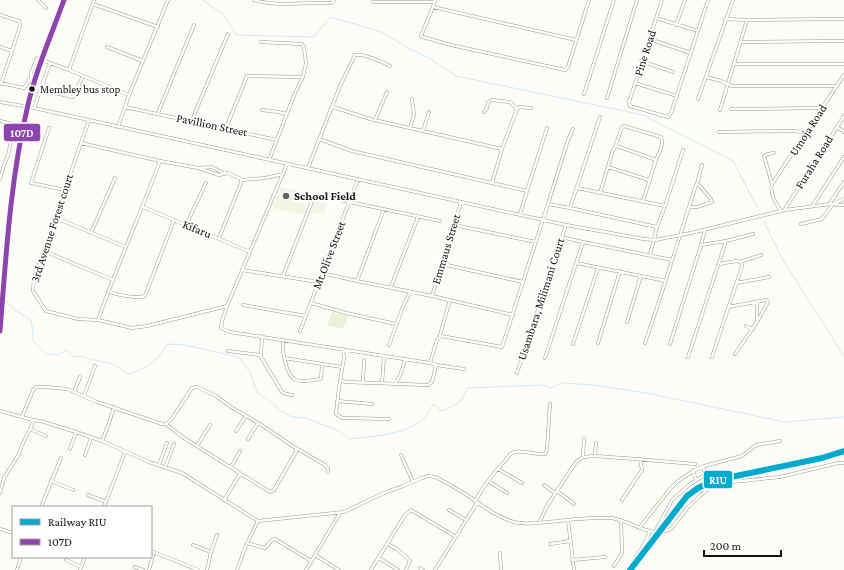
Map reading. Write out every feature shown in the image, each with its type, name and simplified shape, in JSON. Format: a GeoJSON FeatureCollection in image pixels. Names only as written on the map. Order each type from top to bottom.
{"type":"FeatureCollection","features":[{"type":"Feature","properties":{"kind":"main road"},"geometry":{"type":"LineString","coordinates":[[0,330],[15,168],[20,139],[27,107],[36,77],[64,0]]}},
{"type":"Feature","properties":{"kind":"street"},"geometry":{"type":"LineString","coordinates":[[38,0],[46,8]]}},
{"type":"Feature","properties":{"kind":"street"},"geometry":{"type":"LineString","coordinates":[[69,70],[94,0]]}},
{"type":"Feature","properties":{"kind":"street"},"geometry":{"type":"LineString","coordinates":[[118,127],[129,95],[168,0]]}},
{"type":"Feature","properties":{"kind":"street"},"geometry":{"type":"LineString","coordinates":[[253,0],[264,3],[331,3],[334,0]]}},
{"type":"Feature","properties":{"kind":"street"},"geometry":{"type":"LineString","coordinates":[[373,2],[435,1],[421,36],[455,46],[565,70],[568,67],[589,0]]}},
{"type":"Feature","properties":{"kind":"street"},"geometry":{"type":"LineString","coordinates":[[584,94],[614,0]]}},
{"type":"Feature","properties":{"kind":"street"},"geometry":{"type":"LineString","coordinates":[[606,98],[637,0]]}},
{"type":"Feature","properties":{"kind":"street","name":"Pine Road"},"geometry":{"type":"LineString","coordinates":[[662,0],[641,61],[629,102],[630,106],[668,117],[677,96]]}},
{"type":"Feature","properties":{"kind":"street"},"geometry":{"type":"LineString","coordinates":[[676,25],[685,0]]}},
{"type":"Feature","properties":{"kind":"street"},"geometry":{"type":"LineString","coordinates":[[635,83],[677,96],[708,0]]}},
{"type":"Feature","properties":{"kind":"street"},"geometry":{"type":"LineString","coordinates":[[698,99],[725,19],[733,0]]}},
{"type":"Feature","properties":{"kind":"street"},"geometry":{"type":"LineString","coordinates":[[93,4],[158,27]]}},
{"type":"Feature","properties":{"kind":"street"},"geometry":{"type":"LineString","coordinates":[[433,7],[576,40]]}},
{"type":"Feature","properties":{"kind":"street"},"geometry":{"type":"LineString","coordinates":[[0,15],[19,21],[20,24],[1,84],[24,88],[31,78],[31,73],[37,58]]}},
{"type":"Feature","properties":{"kind":"street"},"geometry":{"type":"LineString","coordinates":[[656,18],[698,31]]}},
{"type":"Feature","properties":{"kind":"street"},"geometry":{"type":"LineString","coordinates":[[725,19],[844,19]]}},
{"type":"Feature","properties":{"kind":"street"},"geometry":{"type":"LineString","coordinates":[[720,110],[742,42],[747,20]]}},
{"type":"Feature","properties":{"kind":"street"},"geometry":{"type":"LineString","coordinates":[[158,113],[194,25]]}},
{"type":"Feature","properties":{"kind":"street"},"geometry":{"type":"LineString","coordinates":[[192,120],[228,34]]}},
{"type":"Feature","properties":{"kind":"street"},"geometry":{"type":"LineString","coordinates":[[649,39],[691,53]]}},
{"type":"Feature","properties":{"kind":"street"},"geometry":{"type":"LineString","coordinates":[[742,42],[844,41]]}},
{"type":"Feature","properties":{"kind":"street"},"geometry":{"type":"LineString","coordinates":[[261,42],[303,45],[306,63],[303,77],[295,93],[269,160]]}},
{"type":"Feature","properties":{"kind":"street"},"geometry":{"type":"LineString","coordinates":[[0,47],[12,51]]}},
{"type":"Feature","properties":{"kind":"street"},"geometry":{"type":"LineString","coordinates":[[107,47],[143,61]]}},
{"type":"Feature","properties":{"kind":"street"},"geometry":{"type":"LineString","coordinates":[[308,168],[340,86],[355,55],[365,55],[390,66]]}},
{"type":"Feature","properties":{"kind":"street"},"geometry":{"type":"LineString","coordinates":[[42,60],[129,95]]}},
{"type":"Feature","properties":{"kind":"street"},"geometry":{"type":"LineString","coordinates":[[641,61],[673,72]]}},
{"type":"Feature","properties":{"kind":"street"},"geometry":{"type":"LineString","coordinates":[[34,108],[50,63]]}},
{"type":"Feature","properties":{"kind":"street"},"geometry":{"type":"LineString","coordinates":[[735,64],[844,64]]}},
{"type":"Feature","properties":{"kind":"street","name":"Umoja Road"},"geometry":{"type":"LineString","coordinates":[[772,184],[844,75]]}},
{"type":"Feature","properties":{"kind":"street"},"geometry":{"type":"LineString","coordinates":[[50,92],[72,97],[83,76]]}},
{"type":"Feature","properties":{"kind":"street"},"geometry":{"type":"LineString","coordinates":[[226,128],[247,76],[303,77]]}},
{"type":"Feature","properties":{"kind":"street"},"geometry":{"type":"LineString","coordinates":[[31,78],[36,77]]}},
{"type":"Feature","properties":{"kind":"street"},"geometry":{"type":"LineString","coordinates":[[706,77],[721,81],[728,85],[740,87],[837,86]]}},
{"type":"Feature","properties":{"kind":"street"},"geometry":{"type":"LineString","coordinates":[[375,120],[387,92]]}},
{"type":"Feature","properties":{"kind":"street"},"geometry":{"type":"LineString","coordinates":[[410,128],[414,115],[412,99]]}},
{"type":"Feature","properties":{"kind":"street"},"geometry":{"type":"LineString","coordinates":[[484,112],[487,108],[489,100],[510,102],[517,109]]}},
{"type":"Feature","properties":{"kind":"street"},"geometry":{"type":"LineString","coordinates":[[0,102],[34,108],[566,225],[638,239],[655,240],[705,230],[785,210],[832,204],[844,205]]}},
{"type":"Feature","properties":{"kind":"street","name":"Pavillion Street"},"geometry":{"type":"LineString","coordinates":[[125,107],[192,120],[277,140]]}},
{"type":"Feature","properties":{"kind":"street"},"geometry":{"type":"LineString","coordinates":[[333,107],[375,120],[502,148]]}},
{"type":"Feature","properties":{"kind":"street"},"geometry":{"type":"LineString","coordinates":[[517,109],[520,107],[531,108]]}},
{"type":"Feature","properties":{"kind":"street"},"geometry":{"type":"LineString","coordinates":[[731,109],[822,108]]}},
{"type":"Feature","properties":{"kind":"street"},"geometry":{"type":"LineString","coordinates":[[492,182],[502,148],[517,109]]}},
{"type":"Feature","properties":{"kind":"street"},"geometry":{"type":"LineString","coordinates":[[262,110],[287,114]]}},
{"type":"Feature","properties":{"kind":"street"},"geometry":{"type":"LineString","coordinates":[[423,131],[429,112]]}},
{"type":"Feature","properties":{"kind":"street","name":"Furaha Road"},"geometry":{"type":"LineString","coordinates":[[785,210],[844,116]]}},
{"type":"Feature","properties":{"kind":"street"},"geometry":{"type":"LineString","coordinates":[[570,208],[600,117]]}},
{"type":"Feature","properties":{"kind":"street","name":"3rd Avenue Forest court"},"geometry":{"type":"LineString","coordinates":[[88,120],[56,218],[34,278],[33,291],[44,308],[50,312],[78,319],[98,320],[135,328],[227,306]]}},
{"type":"Feature","properties":{"kind":"street"},"geometry":{"type":"LineString","coordinates":[[0,121],[10,123],[14,127],[8,155],[0,179]]}},
{"type":"Feature","properties":{"kind":"street"},"geometry":{"type":"LineString","coordinates":[[600,193],[613,150],[616,146],[622,127],[624,126],[661,137],[663,140],[643,201]]}},
{"type":"Feature","properties":{"kind":"street"},"geometry":{"type":"LineString","coordinates":[[837,127],[844,132]]}},
{"type":"Feature","properties":{"kind":"street"},"geometry":{"type":"LineString","coordinates":[[49,128],[31,183],[65,190]]}},
{"type":"Feature","properties":{"kind":"street"},"geometry":{"type":"LineString","coordinates":[[520,214],[547,128]]}},
{"type":"Feature","properties":{"kind":"street"},"geometry":{"type":"LineString","coordinates":[[439,336],[501,347],[524,282],[568,140],[573,129]]}},
{"type":"Feature","properties":{"kind":"street"},"geometry":{"type":"LineString","coordinates":[[719,132],[807,132]]}},
{"type":"Feature","properties":{"kind":"street"},"geometry":{"type":"LineString","coordinates":[[319,139],[352,151],[527,191]]}},
{"type":"Feature","properties":{"kind":"street"},"geometry":{"type":"LineString","coordinates":[[81,142],[160,161],[198,168],[219,175],[233,175],[242,180],[272,177],[284,174]]}},
{"type":"Feature","properties":{"kind":"street"},"geometry":{"type":"LineString","coordinates":[[616,146],[656,160]]}},
{"type":"Feature","properties":{"kind":"street"},"geometry":{"type":"LineString","coordinates":[[650,255],[657,228],[683,150]]}},
{"type":"Feature","properties":{"kind":"street"},"geometry":{"type":"LineString","coordinates":[[774,153],[764,156],[772,184],[772,192],[776,204],[781,211]]}},
{"type":"Feature","properties":{"kind":"street"},"geometry":{"type":"LineString","coordinates":[[812,206],[844,157]]}},
{"type":"Feature","properties":{"kind":"street"},"geometry":{"type":"LineString","coordinates":[[98,320],[108,291],[143,207],[160,161]]}},
{"type":"Feature","properties":{"kind":"street"},"geometry":{"type":"LineString","coordinates":[[287,164],[227,306],[221,328],[226,331],[464,369]]}},
{"type":"Feature","properties":{"kind":"street"},"geometry":{"type":"LineString","coordinates":[[645,343],[702,165]]}},
{"type":"Feature","properties":{"kind":"street"},"geometry":{"type":"LineString","coordinates":[[608,167],[650,180]]}},
{"type":"Feature","properties":{"kind":"street"},"geometry":{"type":"LineString","coordinates":[[198,168],[214,168],[225,174]]}},
{"type":"Feature","properties":{"kind":"street"},"geometry":{"type":"LineString","coordinates":[[91,233],[114,178]]}},
{"type":"Feature","properties":{"kind":"street","name":"Mt.Olive Street"},"geometry":{"type":"LineString","coordinates":[[300,331],[358,179]]}},
{"type":"Feature","properties":{"kind":"street"},"geometry":{"type":"LineString","coordinates":[[218,238],[242,180]]}},
{"type":"Feature","properties":{"kind":"street"},"geometry":{"type":"LineString","coordinates":[[801,224],[822,219],[844,182]]}},
{"type":"Feature","properties":{"kind":"street"},"geometry":{"type":"LineString","coordinates":[[186,225],[206,183]]}},
{"type":"Feature","properties":{"kind":"street"},"geometry":{"type":"LineString","coordinates":[[689,207],[697,207],[712,202],[700,185],[697,184]]}},
{"type":"Feature","properties":{"kind":"street"},"geometry":{"type":"LineString","coordinates":[[576,188],[664,206]]}},
{"type":"Feature","properties":{"kind":"street"},"geometry":{"type":"LineString","coordinates":[[283,276],[294,244],[314,196],[384,209],[440,222]]}},
{"type":"Feature","properties":{"kind":"street"},"geometry":{"type":"LineString","coordinates":[[832,204],[844,199]]}},
{"type":"Feature","properties":{"kind":"street","name":"Emmaus Street"},"geometry":{"type":"LineString","coordinates":[[432,296],[461,202]]}},
{"type":"Feature","properties":{"kind":"street"},"geometry":{"type":"LineString","coordinates":[[548,204],[657,228]]}},
{"type":"Feature","properties":{"kind":"street","name":"Kifaru"},"geometry":{"type":"LineString","coordinates":[[143,207],[250,252]]}},
{"type":"Feature","properties":{"kind":"street"},"geometry":{"type":"LineString","coordinates":[[357,281],[384,209]]}},
{"type":"Feature","properties":{"kind":"street"},"geometry":{"type":"LineString","coordinates":[[391,287],[418,217]]}},
{"type":"Feature","properties":{"kind":"street"},"geometry":{"type":"LineString","coordinates":[[56,218],[126,247]]}},
{"type":"Feature","properties":{"kind":"street"},"geometry":{"type":"LineString","coordinates":[[108,291],[116,294],[138,297],[145,296],[174,220]]}},
{"type":"Feature","properties":{"kind":"street"},"geometry":{"type":"LineString","coordinates":[[454,225],[536,242]]}},
{"type":"Feature","properties":{"kind":"street","name":"Usambara, Milimani Court"},"geometry":{"type":"LineString","coordinates":[[517,373],[566,225]]}},
{"type":"Feature","properties":{"kind":"street"},"geometry":{"type":"LineString","coordinates":[[670,344],[705,230]]}},
{"type":"Feature","properties":{"kind":"street"},"geometry":{"type":"LineString","coordinates":[[701,245],[726,241],[753,234]]}},
{"type":"Feature","properties":{"kind":"street"},"geometry":{"type":"LineString","coordinates":[[561,237],[672,260]]}},
{"type":"Feature","properties":{"kind":"street"},"geometry":{"type":"LineString","coordinates":[[688,357],[726,241]]}},
{"type":"Feature","properties":{"kind":"street"},"geometry":{"type":"LineString","coordinates":[[545,358],[583,242]]}},
{"type":"Feature","properties":{"kind":"street"},"geometry":{"type":"LineString","coordinates":[[44,251],[113,280]]}},
{"type":"Feature","properties":{"kind":"street"},"geometry":{"type":"LineString","coordinates":[[719,264],[733,261],[740,262],[761,255]]}},
{"type":"Feature","properties":{"kind":"street"},"geometry":{"type":"LineString","coordinates":[[712,357],[741,269],[740,262]]}},
{"type":"Feature","properties":{"kind":"street"},"geometry":{"type":"LineString","coordinates":[[576,263],[666,281]]}},
{"type":"Feature","properties":{"kind":"street"},"geometry":{"type":"LineString","coordinates":[[442,264],[524,282]]}},
{"type":"Feature","properties":{"kind":"street"},"geometry":{"type":"LineString","coordinates":[[573,344],[598,268]]}},
{"type":"Feature","properties":{"kind":"street"},"geometry":{"type":"LineString","coordinates":[[242,270],[319,282]]}},
{"type":"Feature","properties":{"kind":"street"},"geometry":{"type":"LineString","coordinates":[[598,343],[620,271]]}},
{"type":"Feature","properties":{"kind":"street"},"geometry":{"type":"LineString","coordinates":[[322,273],[513,315]]}},
{"type":"Feature","properties":{"kind":"street"},"geometry":{"type":"LineString","coordinates":[[627,322],[642,276]]}},
{"type":"Feature","properties":{"kind":"street"},"geometry":{"type":"LineString","coordinates":[[736,283],[769,277]]}},
{"type":"Feature","properties":{"kind":"street"},"geometry":{"type":"LineString","coordinates":[[389,345],[396,324],[410,292]]}},
{"type":"Feature","properties":{"kind":"street"},"geometry":{"type":"LineString","coordinates":[[431,363],[433,350],[450,300]]}},
{"type":"Feature","properties":{"kind":"street"},"geometry":{"type":"LineString","coordinates":[[728,307],[766,300],[768,302],[753,329],[735,354]]}},
{"type":"Feature","properties":{"kind":"street"},"geometry":{"type":"LineString","coordinates":[[757,302],[757,322]]}},
{"type":"Feature","properties":{"kind":"street"},"geometry":{"type":"LineString","coordinates":[[311,303],[346,313],[396,324]]}},
{"type":"Feature","properties":{"kind":"street"},"geometry":{"type":"LineString","coordinates":[[243,305],[306,316]]}},
{"type":"Feature","properties":{"kind":"street"},"geometry":{"type":"LineString","coordinates":[[746,326],[753,329]]}},
{"type":"Feature","properties":{"kind":"street"},"geometry":{"type":"LineString","coordinates":[[262,336],[261,355],[282,392],[292,395]]}},
{"type":"Feature","properties":{"kind":"street"},"geometry":{"type":"LineString","coordinates":[[283,340],[282,351],[284,358],[292,376],[297,380],[321,380],[322,364]]}},
{"type":"Feature","properties":{"kind":"street"},"geometry":{"type":"LineString","coordinates":[[343,349],[344,355],[336,414],[342,418],[362,420],[389,419]]}},
{"type":"Feature","properties":{"kind":"street"},"geometry":{"type":"LineString","coordinates":[[228,351],[261,355]]}},
{"type":"Feature","properties":{"kind":"street"},"geometry":{"type":"LineString","coordinates":[[382,383],[384,356]]}},
{"type":"Feature","properties":{"kind":"street"},"geometry":{"type":"LineString","coordinates":[[284,358],[342,367]]}},
{"type":"Feature","properties":{"kind":"street"},"geometry":{"type":"LineString","coordinates":[[395,384],[400,379],[401,368],[405,359]]}},
{"type":"Feature","properties":{"kind":"street"},"geometry":{"type":"LineString","coordinates":[[363,382],[364,360]]}},
{"type":"Feature","properties":{"kind":"street"},"geometry":{"type":"LineString","coordinates":[[340,380],[346,382],[430,385],[436,365]]}},
{"type":"Feature","properties":{"kind":"street"},"geometry":{"type":"LineString","coordinates":[[84,396],[95,366]]}},
{"type":"Feature","properties":{"kind":"street"},"geometry":{"type":"LineString","coordinates":[[74,392],[80,377]]}},
{"type":"Feature","properties":{"kind":"street"},"geometry":{"type":"LineString","coordinates":[[166,424],[171,420],[190,390],[195,386],[200,387],[325,465],[328,472]]}},
{"type":"Feature","properties":{"kind":"street"},"geometry":{"type":"LineString","coordinates":[[22,417],[30,395],[36,387],[58,388],[74,392],[162,424],[166,424],[184,438],[270,492],[273,491],[294,455],[296,448]]}},
{"type":"Feature","properties":{"kind":"street"},"geometry":{"type":"LineString","coordinates":[[337,401],[372,404]]}},
{"type":"Feature","properties":{"kind":"street"},"geometry":{"type":"LineString","coordinates":[[435,570],[488,481],[512,453],[530,452],[540,455],[545,454],[547,449],[550,404]]}},
{"type":"Feature","properties":{"kind":"street"},"geometry":{"type":"LineString","coordinates":[[102,441],[114,407]]}},
{"type":"Feature","properties":{"kind":"street"},"geometry":{"type":"LineString","coordinates":[[0,411],[41,421],[102,441],[125,452],[190,478],[258,521],[348,511],[384,493],[426,476],[433,476],[470,497],[500,517],[516,523],[539,523],[610,518],[621,520],[650,531],[668,531],[688,507],[710,487],[731,482],[780,477],[838,463],[844,463]]}},
{"type":"Feature","properties":{"kind":"street"},"geometry":{"type":"LineString","coordinates":[[236,431],[246,416]]}},
{"type":"Feature","properties":{"kind":"street"},"geometry":{"type":"LineString","coordinates":[[0,493],[4,478],[15,461],[33,420]]}},
{"type":"Feature","properties":{"kind":"street"},"geometry":{"type":"LineString","coordinates":[[248,439],[258,423]]}},
{"type":"Feature","properties":{"kind":"street"},"geometry":{"type":"LineString","coordinates":[[197,446],[210,425]]}},
{"type":"Feature","properties":{"kind":"street"},"geometry":{"type":"LineString","coordinates":[[30,429],[46,436]]}},
{"type":"Feature","properties":{"kind":"street"},"geometry":{"type":"LineString","coordinates":[[70,449],[76,432]]}},
{"type":"Feature","properties":{"kind":"street"},"geometry":{"type":"LineString","coordinates":[[85,455],[92,438]]}},
{"type":"Feature","properties":{"kind":"street"},"geometry":{"type":"LineString","coordinates":[[583,457],[584,439]]}},
{"type":"Feature","properties":{"kind":"street"},"geometry":{"type":"LineString","coordinates":[[640,527],[672,486],[693,471],[704,466],[742,456],[756,445],[780,441]]}},
{"type":"Feature","properties":{"kind":"street"},"geometry":{"type":"LineString","coordinates":[[159,465],[167,443]]}},
{"type":"Feature","properties":{"kind":"street"},"geometry":{"type":"LineString","coordinates":[[595,456],[596,443]]}},
{"type":"Feature","properties":{"kind":"street"},"geometry":{"type":"LineString","coordinates":[[165,468],[174,444]]}},
{"type":"Feature","properties":{"kind":"street"},"geometry":{"type":"LineString","coordinates":[[231,467],[240,451]]}},
{"type":"Feature","properties":{"kind":"street"},"geometry":{"type":"LineString","coordinates":[[104,506],[125,452]]}},
{"type":"Feature","properties":{"kind":"street"},"geometry":{"type":"LineString","coordinates":[[401,455],[413,482]]}},
{"type":"Feature","properties":{"kind":"street"},"geometry":{"type":"LineString","coordinates":[[539,523],[544,511],[576,462],[583,457],[595,456],[695,464]]}},
{"type":"Feature","properties":{"kind":"street"},"geometry":{"type":"LineString","coordinates":[[41,506],[61,458]]}},
{"type":"Feature","properties":{"kind":"street"},"geometry":{"type":"LineString","coordinates":[[622,500],[642,470],[640,459]]}},
{"type":"Feature","properties":{"kind":"street"},"geometry":{"type":"LineString","coordinates":[[655,532],[672,500],[684,489],[701,478],[704,474],[704,466]]}},
{"type":"Feature","properties":{"kind":"street"},"geometry":{"type":"LineString","coordinates":[[498,469],[522,483]]}},
{"type":"Feature","properties":{"kind":"street"},"geometry":{"type":"LineString","coordinates":[[693,471],[696,481]]}},
{"type":"Feature","properties":{"kind":"street"},"geometry":{"type":"LineString","coordinates":[[224,500],[240,474]]}},
{"type":"Feature","properties":{"kind":"street"},"geometry":{"type":"LineString","coordinates":[[51,481],[73,490]]}},
{"type":"Feature","properties":{"kind":"street"},"geometry":{"type":"LineString","coordinates":[[488,481],[507,493]]}},
{"type":"Feature","properties":{"kind":"street"},"geometry":{"type":"LineString","coordinates":[[544,485],[574,504]]}},
{"type":"Feature","properties":{"kind":"street"},"geometry":{"type":"LineString","coordinates":[[88,495],[106,502]]}},
{"type":"Feature","properties":{"kind":"street"},"geometry":{"type":"LineString","coordinates":[[371,570],[405,515],[411,510],[456,537]]}},
{"type":"Feature","properties":{"kind":"street"},"geometry":{"type":"LineString","coordinates":[[450,510],[466,520]]}},
{"type":"Feature","properties":{"kind":"street"},"geometry":{"type":"LineString","coordinates":[[306,570],[340,513]]}},
{"type":"Feature","properties":{"kind":"street"},"geometry":{"type":"LineString","coordinates":[[568,520],[574,570]]}},
{"type":"Feature","properties":{"kind":"street"},"geometry":{"type":"LineString","coordinates":[[614,566],[622,553],[621,520]]}},
{"type":"Feature","properties":{"kind":"street"},"geometry":{"type":"LineString","coordinates":[[237,570],[247,543],[258,521]]}},
{"type":"Feature","properties":{"kind":"street"},"geometry":{"type":"LineString","coordinates":[[0,529],[12,533]]}},
{"type":"Feature","properties":{"kind":"street"},"geometry":{"type":"LineString","coordinates":[[627,570],[637,556],[650,531]]}},
{"type":"Feature","properties":{"kind":"street"},"geometry":{"type":"LineString","coordinates":[[207,570],[217,535]]}},
{"type":"Feature","properties":{"kind":"street"},"geometry":{"type":"LineString","coordinates":[[247,543],[265,548],[272,540],[275,540],[312,561]]}},
{"type":"Feature","properties":{"kind":"street"},"geometry":{"type":"LineString","coordinates":[[550,544],[570,541]]}},
{"type":"Feature","properties":{"kind":"street"},"geometry":{"type":"LineString","coordinates":[[388,544],[397,548],[409,559],[411,563],[406,570]]}},
{"type":"Feature","properties":{"kind":"street"},"geometry":{"type":"LineString","coordinates":[[193,545],[211,552]]}},
{"type":"Feature","properties":{"kind":"street"},"geometry":{"type":"LineString","coordinates":[[152,552],[198,570]]}},
{"type":"Feature","properties":{"kind":"street"},"geometry":{"type":"LineString","coordinates":[[500,553],[502,570]]}},
{"type":"Feature","properties":{"kind":"street"},"geometry":{"type":"LineString","coordinates":[[315,555],[339,570]]}},
{"type":"Feature","properties":{"kind":"street"},"geometry":{"type":"LineString","coordinates":[[572,560],[606,557]]}},
{"type":"Feature","properties":{"kind":"street"},"geometry":{"type":"LineString","coordinates":[[17,570],[21,558]]}},
{"type":"Feature","properties":{"kind":"street"},"geometry":{"type":"LineString","coordinates":[[66,560],[81,568],[85,558]]}},
{"type":"Feature","properties":{"kind":"street"},"geometry":{"type":"LineString","coordinates":[[149,570],[151,558]]}},
{"type":"Feature","properties":{"kind":"street"},"geometry":{"type":"LineString","coordinates":[[379,558],[398,570]]}},
{"type":"Feature","properties":{"kind":"street"},"geometry":{"type":"LineString","coordinates":[[135,567],[143,570]]}},
{"type":"Feature","properties":{"kind":"green space","name":"School Field"},"geometry":{"type":"Polygon","coordinates":[[[281,187],[296,190],[292,202],[307,205],[304,215],[273,208],[281,187]]]}},
{"type":"Feature","properties":{"kind":"green space"},"geometry":{"type":"Polygon","coordinates":[[[317,199],[327,203],[324,214],[311,212],[314,200],[317,199]]]}},
{"type":"Feature","properties":{"kind":"green space"},"geometry":{"type":"Polygon","coordinates":[[[332,312],[348,316],[343,329],[327,325],[332,312]]]}},
{"type":"Feature","properties":{"kind":"waterway"},"geometry":{"type":"LineString","coordinates":[[203,0],[224,15],[236,35],[314,37],[331,17],[382,32],[410,49],[431,59],[456,76],[643,115],[733,161],[757,207]]}},
{"type":"Feature","properties":{"kind":"waterway"},"geometry":{"type":"LineString","coordinates":[[764,222],[783,260],[844,356]]}},
{"type":"Feature","properties":{"kind":"waterway"},"geometry":{"type":"LineString","coordinates":[[5,300],[16,311],[30,319],[33,329],[32,340],[46,354],[57,355],[67,350],[74,357],[82,356],[113,364],[128,374],[151,364],[159,356],[167,344],[185,345],[239,357],[250,372],[257,392],[275,405],[279,410],[292,417],[306,418],[339,431],[349,439],[377,436],[404,430],[423,420],[434,404],[440,410],[445,410],[461,401],[468,388],[544,385],[551,388],[561,383],[594,385],[646,393],[785,422],[844,417]]}},
{"type":"Feature","properties":{"kind":"rail line","name":"RIU"},"geometry":{"type":"LineString","coordinates":[[630,570],[687,496],[698,488],[712,481],[822,458],[844,451]]}},
{"type":"Feature","properties":{"kind":"transit line","name":"107D"},"geometry":{"type":"LineString","coordinates":[[0,331],[9,220],[21,136],[34,81],[64,0]]}},
{"type":"Feature","properties":{"kind":"place","name":"Membley bus stop"},"geometry":{"type":"Point","coordinates":[32,89]}},
{"type":"Feature","properties":{"kind":"place","name":"School Field"},"geometry":{"type":"Point","coordinates":[286,196]}}]}
